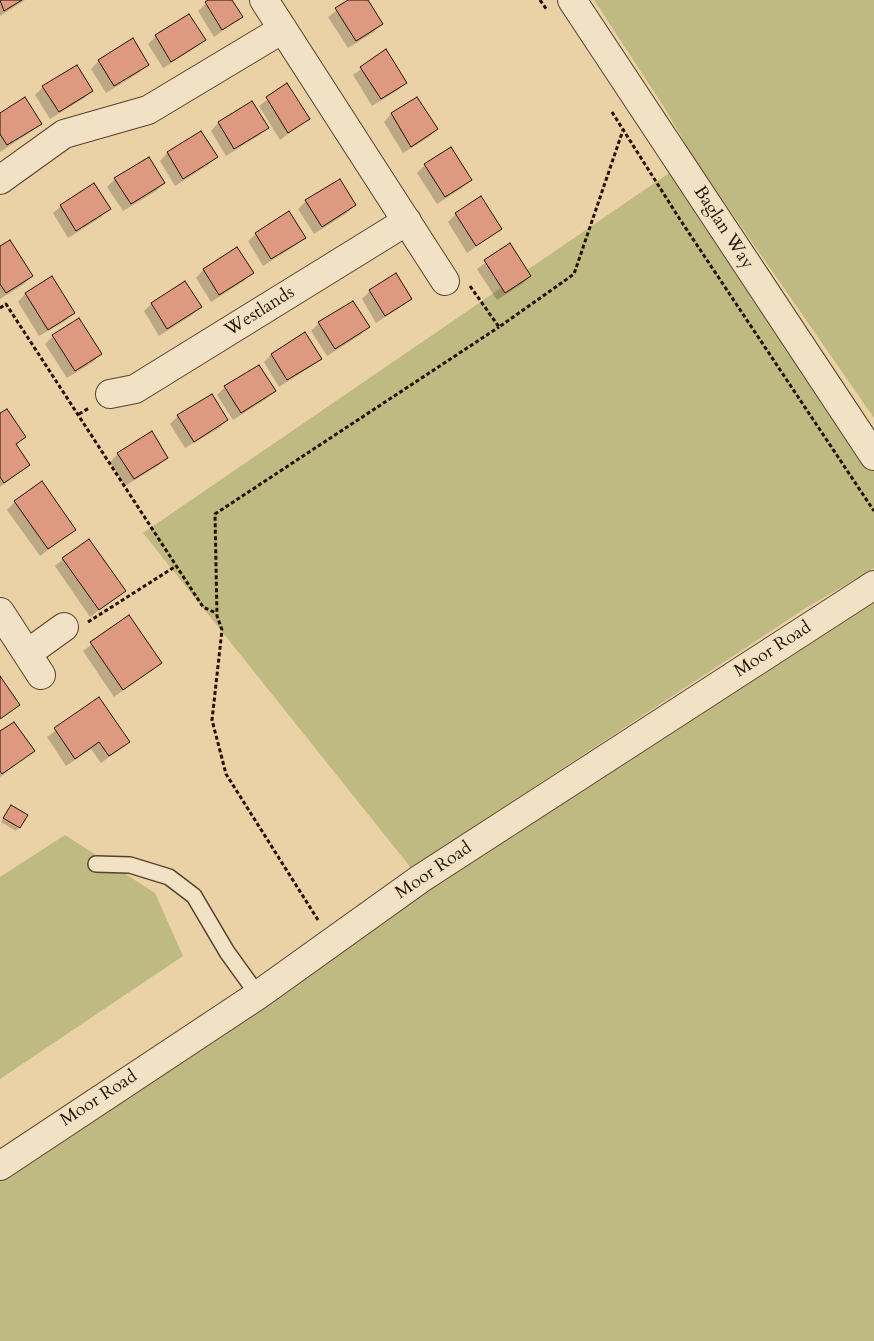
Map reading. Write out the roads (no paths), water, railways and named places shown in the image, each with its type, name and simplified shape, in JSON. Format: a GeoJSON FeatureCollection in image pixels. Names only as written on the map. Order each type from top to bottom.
{"type":"FeatureCollection","features":[{"type":"Feature","properties":{"kind":"street"},"geometry":{"type":"LineString","coordinates":[[264,0],[444,281]]}},
{"type":"Feature","properties":{"kind":"street","name":"Baglan Way"},"geometry":{"type":"LineString","coordinates":[[572,0],[874,456]]}},
{"type":"Feature","properties":{"kind":"street"},"geometry":{"type":"LineString","coordinates":[[0,180],[64,134],[148,110],[283,29]]}},
{"type":"Feature","properties":{"kind":"street","name":"Westlands"},"geometry":{"type":"LineString","coordinates":[[110,394],[135,389],[407,221]]}},
{"type":"Feature","properties":{"kind":"street","name":"Moor Road"},"geometry":{"type":"LineString","coordinates":[[0,1166],[258,995],[420,879],[874,585]]}},
{"type":"Feature","properties":{"kind":"street"},"geometry":{"type":"LineString","coordinates":[[0,612],[35,664],[64,627]]}},
{"type":"Feature","properties":{"kind":"lane"},"geometry":{"type":"LineString","coordinates":[[96,864],[130,865],[169,877],[194,896],[227,952],[258,995]]}}]}
